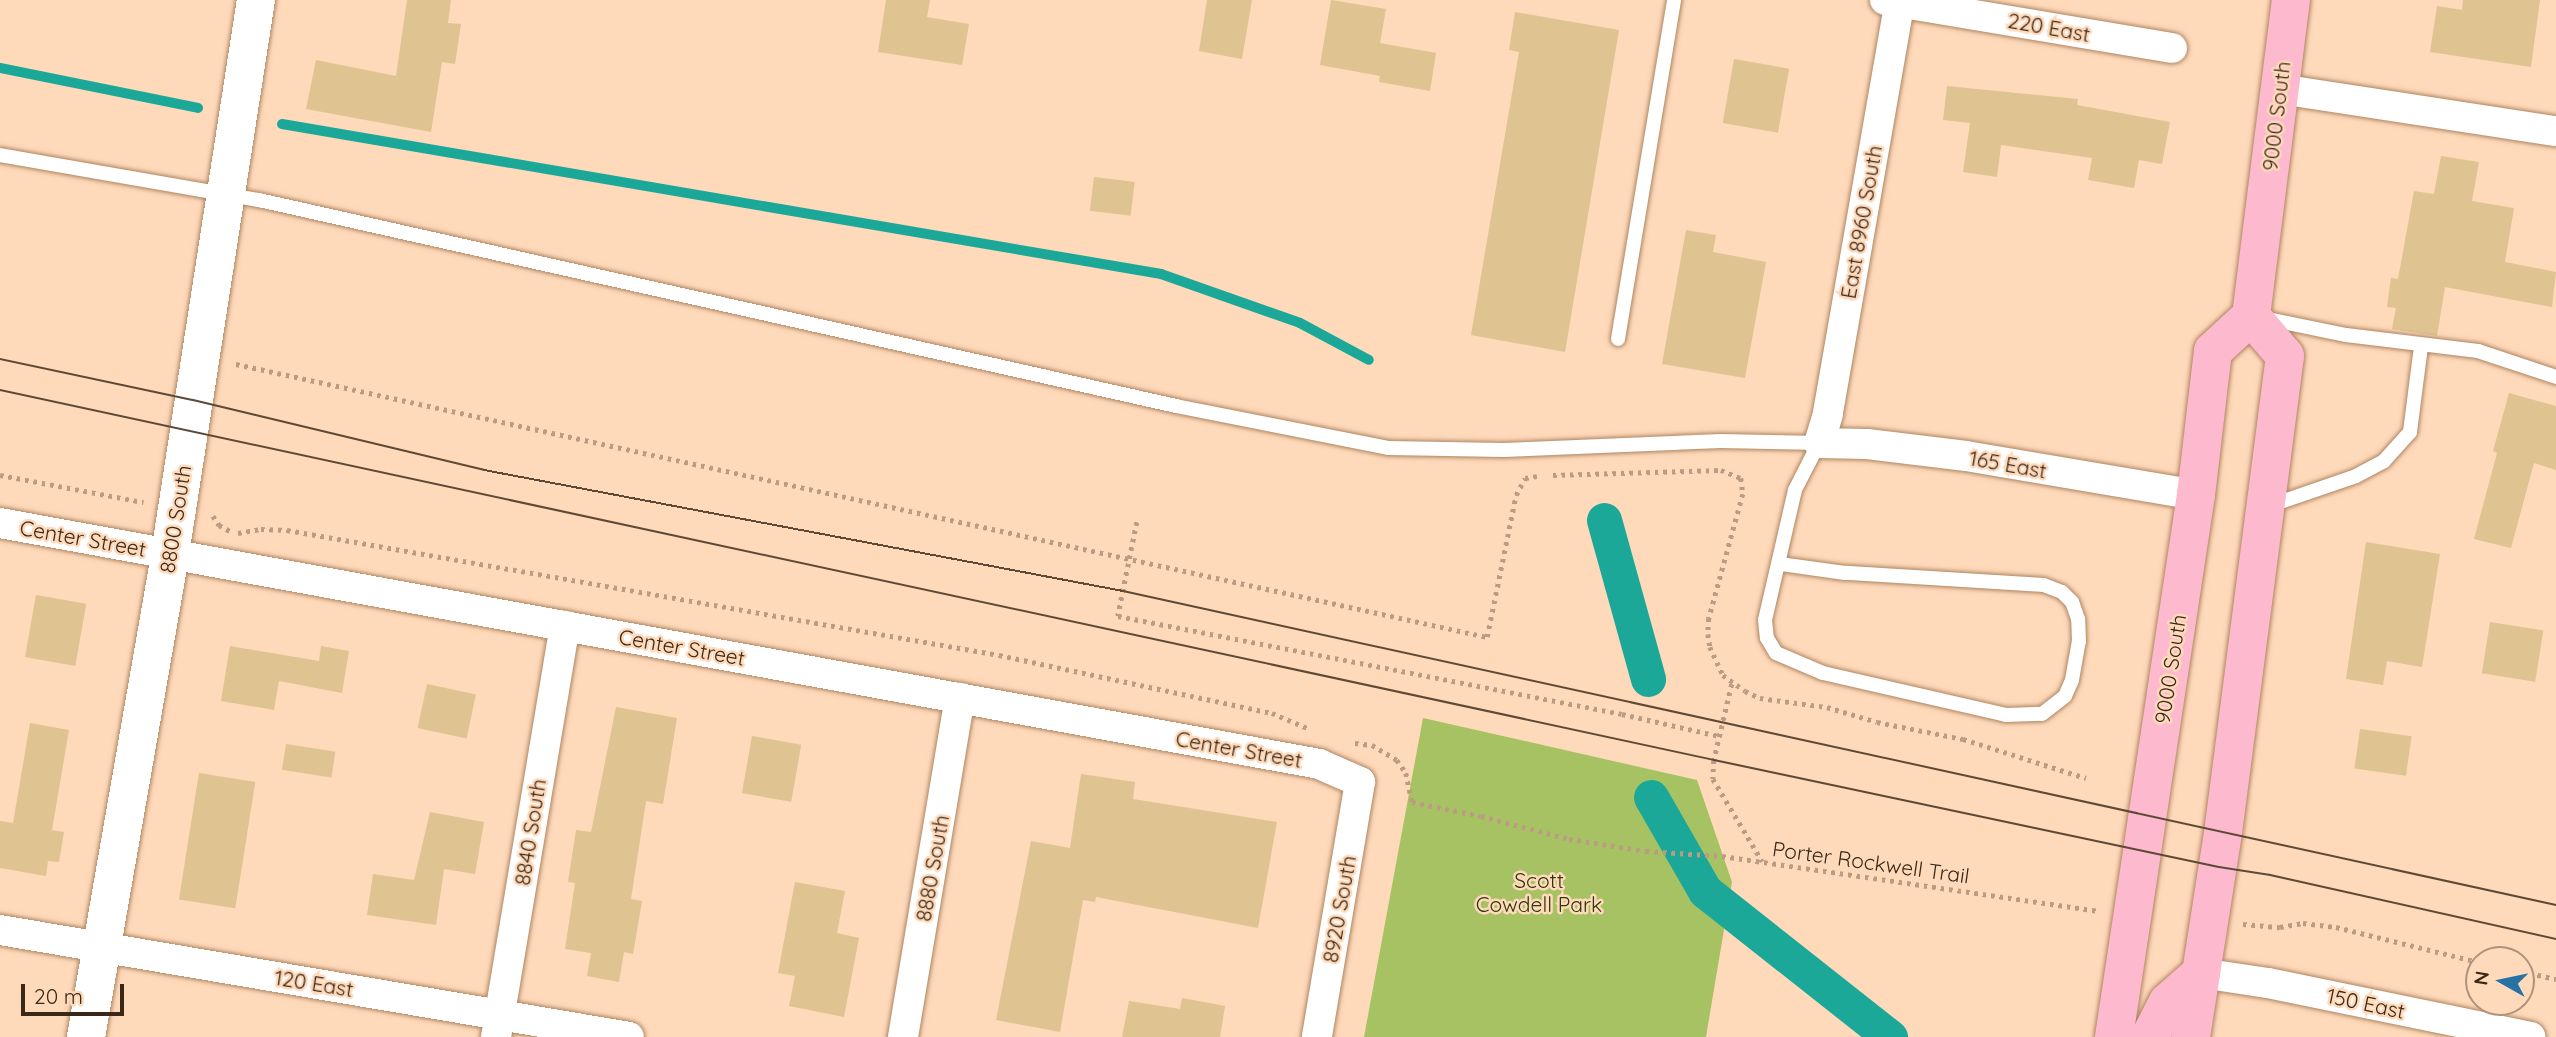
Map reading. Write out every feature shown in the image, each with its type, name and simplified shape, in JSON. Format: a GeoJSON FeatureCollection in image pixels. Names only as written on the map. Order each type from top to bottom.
{"type":"FeatureCollection","features":[{"type":"Feature","properties":{"kind":"main road","name":"9000 South"},"geometry":{"type":"LineString","coordinates":[[2114,1037],[2196,495],[2213,351],[2251,316],[2291,0]]}},
{"type":"Feature","properties":{"kind":"main road"},"geometry":{"type":"LineString","coordinates":[[2191,1037],[2268,506],[2285,356],[2251,316]]}},
{"type":"Feature","properties":{"kind":"main road"},"geometry":{"type":"LineString","coordinates":[[2150,1037],[2168,1002],[2201,973]]}},
{"type":"Feature","properties":{"kind":"street","name":"8800 South"},"geometry":{"type":"LineString","coordinates":[[86,1037],[170,554],[256,0]]}},
{"type":"Feature","properties":{"kind":"street","name":"220 East"},"geometry":{"type":"LineString","coordinates":[[1895,1],[2172,48]]}},
{"type":"Feature","properties":{"kind":"street","name":"East 8960 South"},"geometry":{"type":"LineString","coordinates":[[1819,443],[1828,414],[1895,1]]}},
{"type":"Feature","properties":{"kind":"street"},"geometry":{"type":"LineString","coordinates":[[2280,89],[2556,131]]}},
{"type":"Feature","properties":{"kind":"street","name":"165 East"},"geometry":{"type":"LineString","coordinates":[[1819,443],[1867,444],[1966,456],[2196,495]]}},
{"type":"Feature","properties":{"kind":"street","name":"Center Street"},"geometry":{"type":"LineString","coordinates":[[0,523],[1319,764],[1360,782]]}},
{"type":"Feature","properties":{"kind":"street","name":"8840 South"},"geometry":{"type":"LineString","coordinates":[[498,1025],[565,626]]}},
{"type":"Feature","properties":{"kind":"street","name":"8880 South"},"geometry":{"type":"LineString","coordinates":[[903,1037],[960,698]]}},
{"type":"Feature","properties":{"kind":"street","name":"8920 South"},"geometry":{"type":"LineString","coordinates":[[1317,1037],[1360,782]]}},
{"type":"Feature","properties":{"kind":"street","name":"120 East"},"geometry":{"type":"LineString","coordinates":[[0,930],[102,947],[498,1025],[629,1037]]}},
{"type":"Feature","properties":{"kind":"street","name":"150 East"},"geometry":{"type":"LineString","coordinates":[[2201,973],[2268,983],[2530,1037]]}},
{"type":"Feature","properties":{"kind":"lane"},"geometry":{"type":"LineString","coordinates":[[1618,340],[1674,0]]}},
{"type":"Feature","properties":{"kind":"lane"},"geometry":{"type":"LineString","coordinates":[[0,155],[226,193],[1163,403],[1388,448],[1504,450],[1721,441],[1819,443],[1795,490],[1765,620],[1766,638],[1776,653],[1798,664],[1943,701],[2024,717],[2042,714],[2054,706],[2065,696],[2072,680],[2079,642],[2078,619],[2072,602],[2062,592],[2044,585],[1845,573],[1780,564]]}},
{"type":"Feature","properties":{"kind":"lane"},"geometry":{"type":"LineString","coordinates":[[2251,316],[2421,346],[2478,352],[2556,377]]}},
{"type":"Feature","properties":{"kind":"lane"},"geometry":{"type":"LineString","coordinates":[[2268,506],[2356,476],[2384,461],[2410,432],[2421,346]]}},
{"type":"Feature","properties":{"kind":"path"},"geometry":{"type":"LineString","coordinates":[[232,363],[1488,638],[1516,495],[1525,478],[1721,470],[1741,478],[1743,494],[1709,618],[1708,634],[1715,660],[1732,684],[1760,698],[1827,708],[1877,722],[1963,739],[2086,778]]}},
{"type":"Feature","properties":{"kind":"path"},"geometry":{"type":"LineString","coordinates":[[0,475],[212,515],[219,525],[238,533]]}},
{"type":"Feature","properties":{"kind":"path"},"geometry":{"type":"LineString","coordinates":[[1137,522],[1118,616],[1622,714],[1719,736]]}},
{"type":"Feature","properties":{"kind":"path"},"geometry":{"type":"LineString","coordinates":[[1732,684],[1719,736],[1713,779],[1762,862]]}},
{"type":"Feature","properties":{"kind":"path","name":"Porter Rockwell Trail"},"geometry":{"type":"LineString","coordinates":[[1646,851],[1722,856],[2090,910]]}},
{"type":"Feature","properties":{"kind":"path"},"geometry":{"type":"LineString","coordinates":[[2260,925],[2304,923],[2328,926],[2465,959]]}},
{"type":"Feature","properties":{"kind":"path"},"geometry":{"type":"LineString","coordinates":[[2535,974],[2556,979]]}},
{"type":"Feature","properties":{"kind":"green space","name":"Scott Cowdell Park"},"geometry":{"type":"Polygon","coordinates":[[[1423,718],[1697,780],[1732,882],[1706,1037],[1364,1037],[1423,718]]]}},
{"type":"Feature","properties":{"kind":"building"},"geometry":{"type":"Polygon","coordinates":[[[407,0],[451,0],[448,23],[461,24],[455,64],[442,62],[431,132],[306,109],[316,60],[396,76],[407,0]]]}},
{"type":"Feature","properties":{"kind":"building"},"geometry":{"type":"Polygon","coordinates":[[[886,0],[930,0],[927,17],[969,24],[962,65],[878,52],[886,0]]]}},
{"type":"Feature","properties":{"kind":"building"},"geometry":{"type":"Polygon","coordinates":[[[1207,0],[1252,0],[1242,59],[1199,51],[1207,0]]]}},
{"type":"Feature","properties":{"kind":"building"},"geometry":{"type":"Polygon","coordinates":[[[1331,0],[1386,9],[1380,43],[1436,53],[1430,91],[1379,82],[1380,76],[1320,65],[1331,0]]]}},
{"type":"Feature","properties":{"kind":"building"},"geometry":{"type":"Polygon","coordinates":[[[2463,0],[2540,0],[2531,67],[2430,52],[2437,6],[2462,10],[2463,0]]]}},
{"type":"Feature","properties":{"kind":"building"},"geometry":{"type":"Polygon","coordinates":[[[1515,12],[1619,30],[1565,352],[1471,335],[1519,52],[1509,50],[1515,12]]]}},
{"type":"Feature","properties":{"kind":"building"},"geometry":{"type":"Polygon","coordinates":[[[1734,59],[1789,69],[1778,133],[1723,123],[1734,59]]]}},
{"type":"Feature","properties":{"kind":"building"},"geometry":{"type":"Polygon","coordinates":[[[1947,86],[2078,99],[2077,105],[2170,122],[2162,164],[2139,160],[2134,188],[2088,180],[2092,158],[2001,145],[1997,177],[1963,172],[1970,123],[1943,120],[1947,86]]]}},
{"type":"Feature","properties":{"kind":"building"},"geometry":{"type":"Polygon","coordinates":[[[2441,156],[2479,162],[2472,201],[2514,208],[2505,262],[2556,272],[2552,307],[2445,287],[2437,336],[2392,329],[2396,308],[2387,307],[2391,278],[2398,279],[2414,191],[2434,194],[2441,156]]]}},
{"type":"Feature","properties":{"kind":"building"},"geometry":{"type":"Polygon","coordinates":[[[1094,177],[1135,182],[1131,216],[1090,211],[1094,177]]]}},
{"type":"Feature","properties":{"kind":"building"},"geometry":{"type":"Polygon","coordinates":[[[1686,230],[1716,235],[1713,252],[1766,262],[1745,378],[1662,364],[1686,230]]]}},
{"type":"Feature","properties":{"kind":"building"},"geometry":{"type":"Polygon","coordinates":[[[2509,393],[2556,406],[2556,470],[2534,463],[2511,548],[2474,539],[2497,453],[2493,451],[2509,393]]]}},
{"type":"Feature","properties":{"kind":"building"},"geometry":{"type":"Polygon","coordinates":[[[2366,542],[2440,554],[2422,667],[2387,661],[2383,685],[2346,679],[2366,542]]]}},
{"type":"Feature","properties":{"kind":"building"},"geometry":{"type":"Polygon","coordinates":[[[36,595],[86,604],[75,666],[25,657],[36,595]]]}},
{"type":"Feature","properties":{"kind":"building"},"geometry":{"type":"Polygon","coordinates":[[[2490,622],[2543,630],[2535,682],[2482,673],[2490,622]]]}},
{"type":"Feature","properties":{"kind":"building"},"geometry":{"type":"Polygon","coordinates":[[[230,646],[319,661],[321,646],[349,651],[342,693],[279,681],[274,710],[221,701],[230,646]]]}},
{"type":"Feature","properties":{"kind":"building"},"geometry":{"type":"Polygon","coordinates":[[[427,684],[476,694],[467,738],[418,728],[427,684]]]}},
{"type":"Feature","properties":{"kind":"building"},"geometry":{"type":"Polygon","coordinates":[[[616,707],[677,718],[663,804],[646,801],[631,899],[642,901],[633,954],[624,952],[619,982],[587,976],[591,953],[565,949],[575,883],[568,882],[576,830],[591,832],[616,707]]]}},
{"type":"Feature","properties":{"kind":"building"},"geometry":{"type":"Polygon","coordinates":[[[30,723],[69,730],[52,830],[64,832],[59,862],[48,861],[46,876],[0,868],[0,821],[13,823],[30,723]]]}},
{"type":"Feature","properties":{"kind":"building"},"geometry":{"type":"Polygon","coordinates":[[[2360,729],[2411,736],[2406,776],[2354,769],[2360,729]]]}},
{"type":"Feature","properties":{"kind":"building"},"geometry":{"type":"Polygon","coordinates":[[[752,736],[801,745],[791,802],[742,793],[752,736]]]}},
{"type":"Feature","properties":{"kind":"building"},"geometry":{"type":"Polygon","coordinates":[[[286,744],[335,752],[331,778],[282,770],[286,744]]]}},
{"type":"Feature","properties":{"kind":"building"},"geometry":{"type":"Polygon","coordinates":[[[199,773],[255,782],[235,908],[179,899],[199,773]]]}},
{"type":"Feature","properties":{"kind":"building"},"geometry":{"type":"Polygon","coordinates":[[[1081,774],[1135,782],[1133,799],[1277,822],[1258,928],[1096,897],[1095,902],[1083,900],[1060,1032],[996,1020],[1031,841],[1070,848],[1081,774]]]}},
{"type":"Feature","properties":{"kind":"building"},"geometry":{"type":"Polygon","coordinates":[[[430,812],[484,822],[475,874],[444,869],[436,925],[367,915],[373,874],[414,880],[430,812]]]}},
{"type":"Feature","properties":{"kind":"building"},"geometry":{"type":"Polygon","coordinates":[[[795,882],[845,891],[837,933],[859,938],[844,1017],[789,1006],[795,976],[778,973],[795,882]]]}},
{"type":"Feature","properties":{"kind":"building"},"geometry":{"type":"Polygon","coordinates":[[[1182,998],[1225,1006],[1220,1037],[1122,1037],[1129,1001],[1180,1009],[1182,998]]]}},
{"type":"Feature","properties":{"kind":"waterway"},"geometry":{"type":"LineString","coordinates":[[0,68],[198,108]]}},
{"type":"Feature","properties":{"kind":"waterway"},"geometry":{"type":"LineString","coordinates":[[282,124],[1161,274],[1300,323],[1369,360]]}},
{"type":"Feature","properties":{"kind":"waterway"},"geometry":{"type":"LineString","coordinates":[[1604,520],[1648,679]]}},
{"type":"Feature","properties":{"kind":"waterway"},"geometry":{"type":"LineString","coordinates":[[1651,797],[1705,891],[1890,1037]]}},
{"type":"Feature","properties":{"kind":"tram line"},"geometry":{"type":"LineString","coordinates":[[0,359],[193,400],[484,470],[1123,591],[2556,905]]}},
{"type":"Feature","properties":{"kind":"tram line"},"geometry":{"type":"LineString","coordinates":[[0,390],[1714,760],[2219,867],[2270,875],[2556,939]]}}]}
